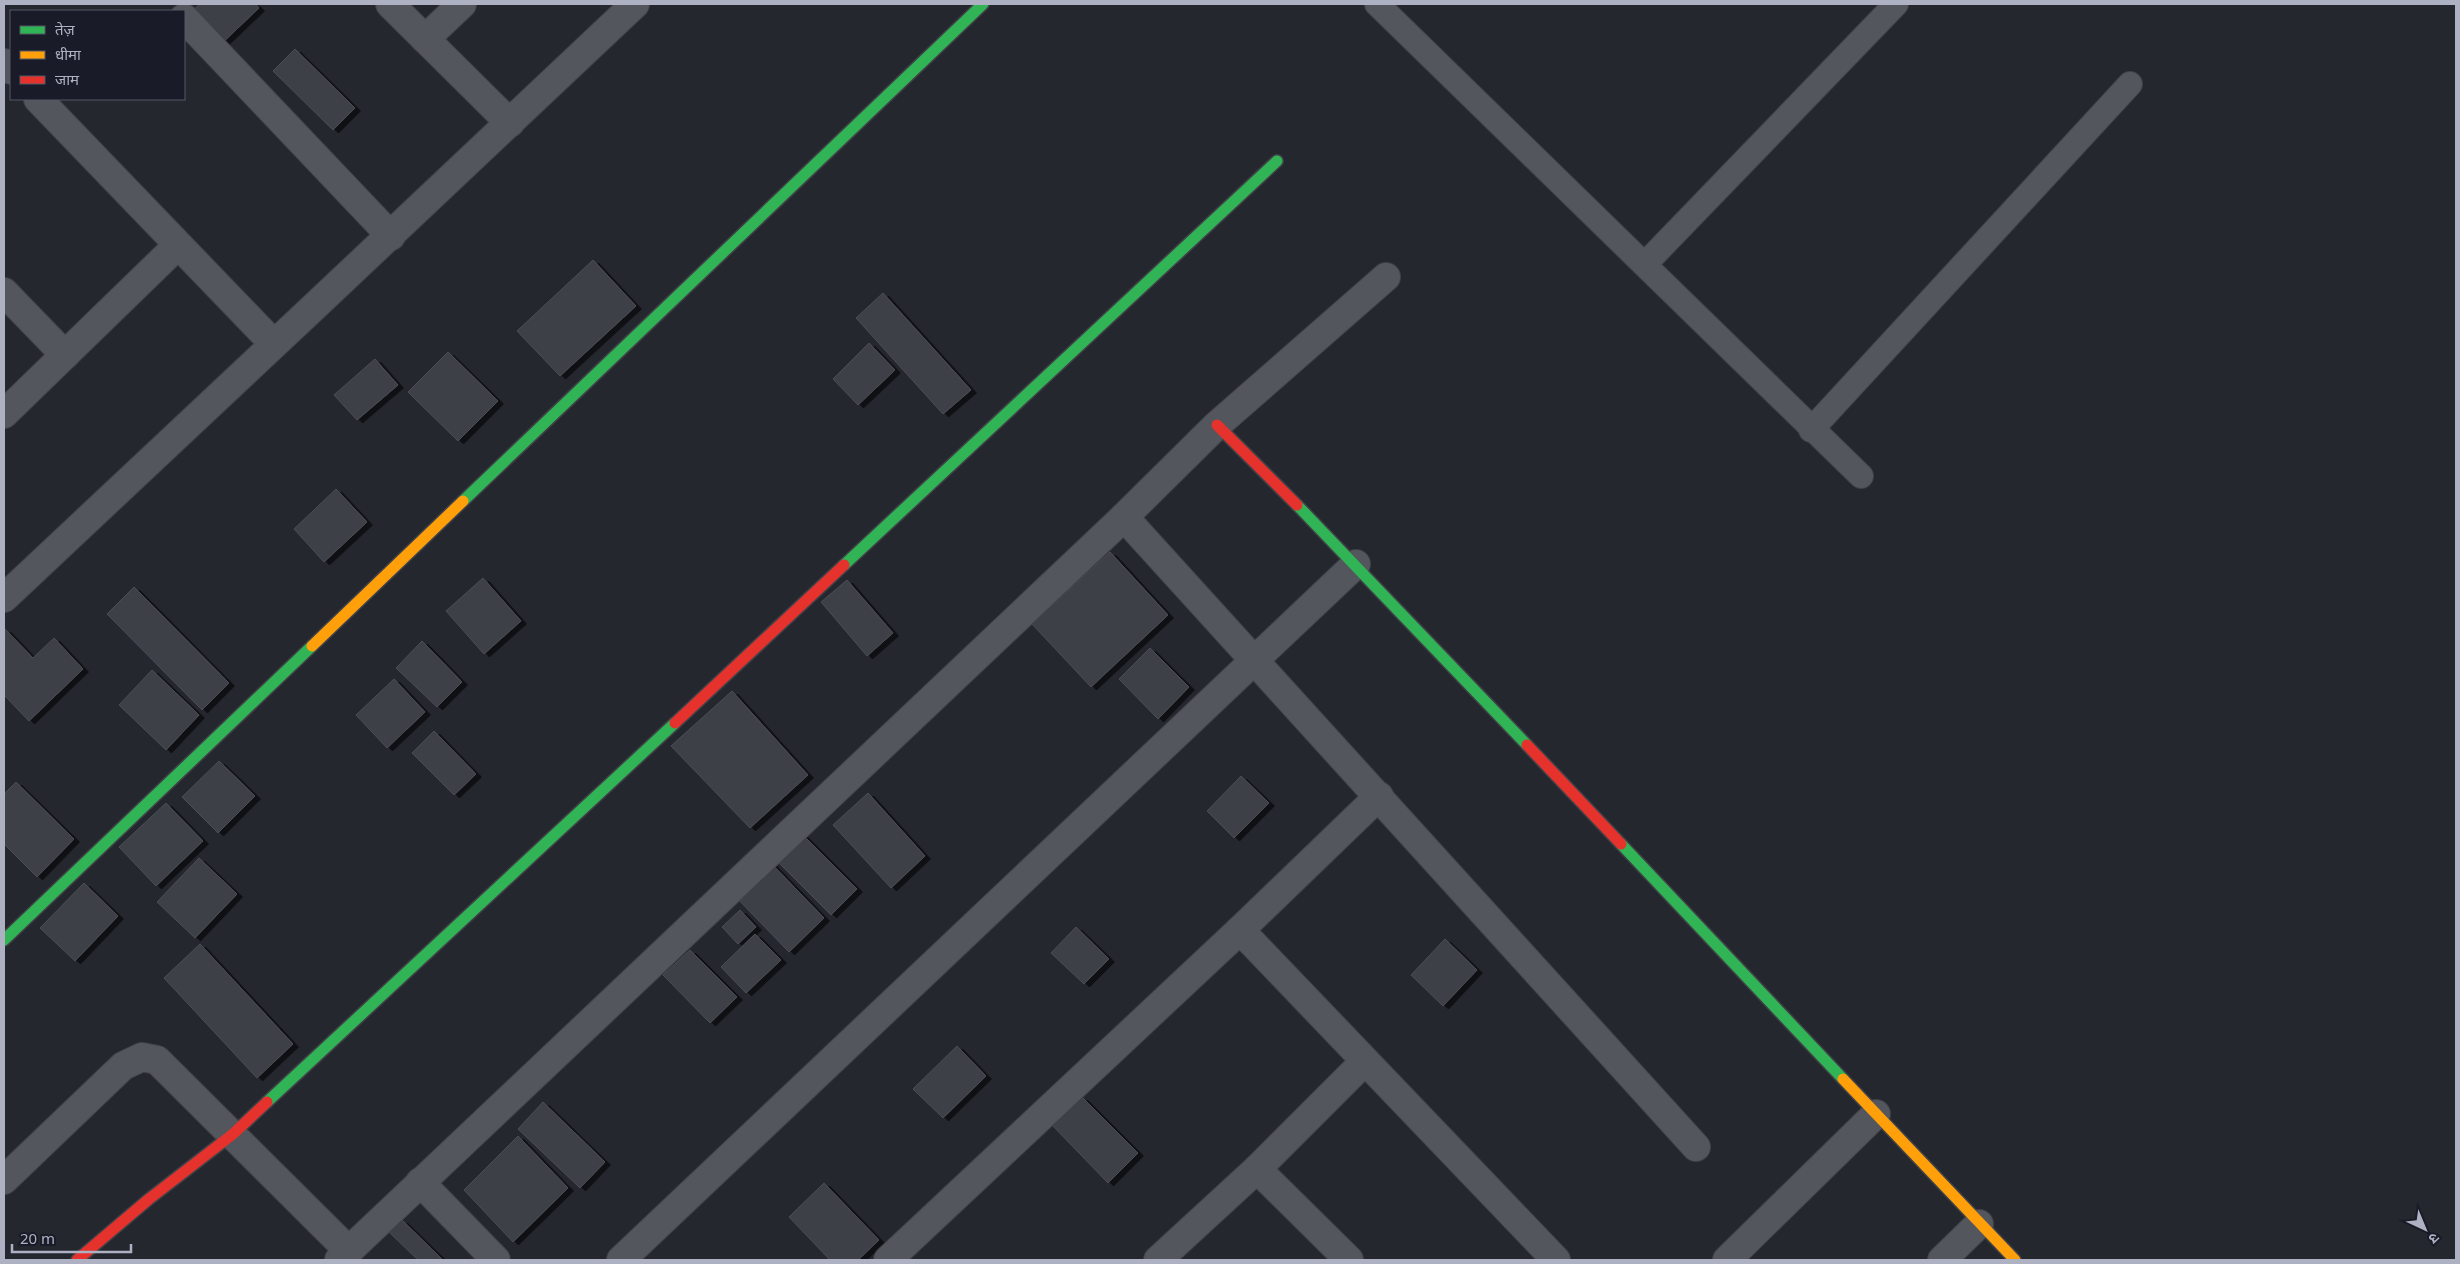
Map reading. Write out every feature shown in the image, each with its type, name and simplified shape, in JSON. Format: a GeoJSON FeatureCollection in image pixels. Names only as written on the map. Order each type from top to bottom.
{"type":"FeatureCollection","features":[{"type":"Feature","properties":{"kind":"street"},"geometry":{"type":"LineString","coordinates":[[390,4],[510,123]]}},
{"type":"Feature","properties":{"kind":"street"},"geometry":{"type":"LineString","coordinates":[[425,39],[462,4]]}},
{"type":"Feature","properties":{"kind":"street"},"geometry":{"type":"LineString","coordinates":[[4,598],[273,343],[391,236],[635,4]]}},
{"type":"Feature","properties":{"kind":"street"},"geometry":{"type":"LineString","coordinates":[[4,940],[983,4]]}},
{"type":"Feature","properties":{"kind":"street"},"geometry":{"type":"LineString","coordinates":[[185,19],[391,236]]}},
{"type":"Feature","properties":{"kind":"street"},"geometry":{"type":"LineString","coordinates":[[39,100],[273,343]]}},
{"type":"Feature","properties":{"kind":"street"},"geometry":{"type":"LineString","coordinates":[[77,1260],[149,1199],[233,1134],[1276,161]]}},
{"type":"Feature","properties":{"kind":"street"},"geometry":{"type":"LineString","coordinates":[[4,414],[178,245]]}},
{"type":"Feature","properties":{"kind":"street"},"geometry":{"type":"LineString","coordinates":[[4,1180],[123,1066],[142,1057],[157,1060],[233,1134],[344,1256],[1124,517],[1217,425],[1386,277]]}},
{"type":"Feature","properties":{"kind":"street"},"geometry":{"type":"LineString","coordinates":[[4,292],[65,355]]}},
{"type":"Feature","properties":{"kind":"street"},"geometry":{"type":"LineString","coordinates":[[1217,425],[1356,564],[2015,1260]]}},
{"type":"Feature","properties":{"kind":"street"},"geometry":{"type":"LineString","coordinates":[[1124,517],[1696,1147]]}},
{"type":"Feature","properties":{"kind":"street"},"geometry":{"type":"LineString","coordinates":[[621,1260],[1356,564]]}},
{"type":"Feature","properties":{"kind":"street"},"geometry":{"type":"LineString","coordinates":[[888,1260],[1240,930],[1379,796]]}},
{"type":"Feature","properties":{"kind":"street"},"geometry":{"type":"LineString","coordinates":[[1240,930],[1556,1260]]}},
{"type":"Feature","properties":{"kind":"street"},"geometry":{"type":"LineString","coordinates":[[1158,1260],[1257,1169],[1365,1061]]}},
{"type":"Feature","properties":{"kind":"street"},"geometry":{"type":"LineString","coordinates":[[1727,1260],[1876,1114]]}},
{"type":"Feature","properties":{"kind":"street"},"geometry":{"type":"LineString","coordinates":[[1257,1169],[1349,1260]]}},
{"type":"Feature","properties":{"kind":"street"},"geometry":{"type":"LineString","coordinates":[[420,1182],[496,1260]]}},
{"type":"Feature","properties":{"kind":"street"},"geometry":{"type":"LineString","coordinates":[[1942,1260],[1979,1224]]}},
{"type":"Feature","properties":{"kind":"lane"},"geometry":{"type":"LineString","coordinates":[[1377,4],[1645,264],[1811,430],[1861,476]]}},
{"type":"Feature","properties":{"kind":"lane"},"geometry":{"type":"LineString","coordinates":[[1645,264],[1896,4]]}},
{"type":"Feature","properties":{"kind":"lane"},"geometry":{"type":"LineString","coordinates":[[1811,430],[2130,84]]}},
{"type":"Feature","properties":{"kind":"building"},"geometry":{"type":"Polygon","coordinates":[[[200,4],[255,4],[259,8],[218,47],[188,15],[200,4]]]}},
{"type":"Feature","properties":{"kind":"building"},"geometry":{"type":"Polygon","coordinates":[[[295,49],[355,108],[333,130],[273,71],[295,49]]]}},
{"type":"Feature","properties":{"kind":"building"},"geometry":{"type":"Polygon","coordinates":[[[593,260],[636,306],[560,376],[517,331],[593,260]]]}},
{"type":"Feature","properties":{"kind":"building"},"geometry":{"type":"Polygon","coordinates":[[[883,293],[971,390],[943,414],[856,318],[883,293]]]}},
{"type":"Feature","properties":{"kind":"building"},"geometry":{"type":"Polygon","coordinates":[[[869,343],[895,370],[858,405],[833,379],[869,343]]]}},
{"type":"Feature","properties":{"kind":"building"},"geometry":{"type":"Polygon","coordinates":[[[448,352],[498,401],[458,441],[408,392],[448,352]]]}},
{"type":"Feature","properties":{"kind":"building"},"geometry":{"type":"Polygon","coordinates":[[[375,359],[398,385],[357,420],[334,395],[375,359]]]}},
{"type":"Feature","properties":{"kind":"building"},"geometry":{"type":"Polygon","coordinates":[[[336,489],[367,522],[324,562],[294,529],[336,489]]]}},
{"type":"Feature","properties":{"kind":"building"},"geometry":{"type":"Polygon","coordinates":[[[1110,552],[1168,615],[1091,687],[1032,624],[1110,552]]]}},
{"type":"Feature","properties":{"kind":"building"},"geometry":{"type":"Polygon","coordinates":[[[483,578],[521,621],[484,654],[446,611],[483,578]]]}},
{"type":"Feature","properties":{"kind":"building"},"geometry":{"type":"Polygon","coordinates":[[[847,580],[893,633],[867,656],[821,602],[847,580]]]}},
{"type":"Feature","properties":{"kind":"building"},"geometry":{"type":"Polygon","coordinates":[[[134,587],[229,683],[202,710],[107,614],[134,587]]]}},
{"type":"Feature","properties":{"kind":"building"},"geometry":{"type":"Polygon","coordinates":[[[5,629],[33,658],[54,638],[83,669],[29,721],[4,695],[5,629]]]}},
{"type":"Feature","properties":{"kind":"building"},"geometry":{"type":"Polygon","coordinates":[[[422,641],[462,682],[437,707],[396,668],[422,641]]]}},
{"type":"Feature","properties":{"kind":"building"},"geometry":{"type":"Polygon","coordinates":[[[1150,648],[1189,687],[1158,719],[1119,679],[1150,648]]]}},
{"type":"Feature","properties":{"kind":"building"},"geometry":{"type":"Polygon","coordinates":[[[152,670],[199,715],[166,750],[119,705],[152,670]]]}},
{"type":"Feature","properties":{"kind":"building"},"geometry":{"type":"Polygon","coordinates":[[[394,679],[425,712],[387,748],[356,715],[394,679]]]}},
{"type":"Feature","properties":{"kind":"building"},"geometry":{"type":"Polygon","coordinates":[[[732,691],[808,775],[750,828],[671,746],[732,691]]]}},
{"type":"Feature","properties":{"kind":"building"},"geometry":{"type":"Polygon","coordinates":[[[434,731],[476,774],[454,795],[412,753],[434,731]]]}},
{"type":"Feature","properties":{"kind":"building"},"geometry":{"type":"Polygon","coordinates":[[[219,761],[255,796],[218,833],[182,797],[219,761]]]}},
{"type":"Feature","properties":{"kind":"building"},"geometry":{"type":"Polygon","coordinates":[[[1241,776],[1269,803],[1234,838],[1207,811],[1241,776]]]}},
{"type":"Feature","properties":{"kind":"building"},"geometry":{"type":"Polygon","coordinates":[[[16,782],[74,839],[37,877],[4,844],[4,794],[16,782]]]}},
{"type":"Feature","properties":{"kind":"building"},"geometry":{"type":"Polygon","coordinates":[[[868,793],[925,856],[891,888],[833,825],[868,793]]]}},
{"type":"Feature","properties":{"kind":"building"},"geometry":{"type":"Polygon","coordinates":[[[166,803],[203,841],[156,886],[119,847],[166,803]]]}},
{"type":"Feature","properties":{"kind":"building"},"geometry":{"type":"Polygon","coordinates":[[[798,830],[857,889],[831,915],[772,856],[798,830]]]}},
{"type":"Feature","properties":{"kind":"building"},"geometry":{"type":"Polygon","coordinates":[[[199,858],[237,894],[195,938],[157,902],[199,858]]]}},
{"type":"Feature","properties":{"kind":"building"},"geometry":{"type":"Polygon","coordinates":[[[767,859],[824,918],[789,952],[732,893],[767,859]]]}},
{"type":"Feature","properties":{"kind":"building"},"geometry":{"type":"Polygon","coordinates":[[[84,883],[118,916],[75,961],[40,928],[84,883]]]}},
{"type":"Feature","properties":{"kind":"building"},"geometry":{"type":"Polygon","coordinates":[[[740,910],[756,927],[738,944],[722,927],[740,910]]]}},
{"type":"Feature","properties":{"kind":"building"},"geometry":{"type":"Polygon","coordinates":[[[1076,927],[1109,959],[1084,984],[1051,953],[1076,927]]]}},
{"type":"Feature","properties":{"kind":"building"},"geometry":{"type":"Polygon","coordinates":[[[755,934],[781,960],[746,993],[721,967],[755,934]]]}},
{"type":"Feature","properties":{"kind":"building"},"geometry":{"type":"Polygon","coordinates":[[[1445,939],[1477,970],[1443,1006],[1411,975],[1445,939]]]}},
{"type":"Feature","properties":{"kind":"building"},"geometry":{"type":"Polygon","coordinates":[[[200,944],[293,1044],[257,1078],[164,978],[200,944]]]}},
{"type":"Feature","properties":{"kind":"building"},"geometry":{"type":"Polygon","coordinates":[[[690,950],[737,997],[710,1023],[663,975],[690,950]]]}},
{"type":"Feature","properties":{"kind":"building"},"geometry":{"type":"Polygon","coordinates":[[[957,1046],[986,1076],[943,1118],[913,1089],[957,1046]]]}},
{"type":"Feature","properties":{"kind":"building"},"geometry":{"type":"Polygon","coordinates":[[[1082,1097],[1138,1153],[1108,1183],[1052,1125],[1082,1097]]]}},
{"type":"Feature","properties":{"kind":"building"},"geometry":{"type":"Polygon","coordinates":[[[543,1102],[605,1162],[580,1188],[518,1129],[543,1102]]]}},
{"type":"Feature","properties":{"kind":"building"},"geometry":{"type":"Polygon","coordinates":[[[518,1136],[568,1188],[513,1242],[464,1190],[518,1136]]]}},
{"type":"Feature","properties":{"kind":"building"},"geometry":{"type":"Polygon","coordinates":[[[824,1183],[879,1240],[858,1260],[830,1260],[789,1217],[824,1183]]]}},
{"type":"Feature","properties":{"kind":"building"},"geometry":{"type":"Polygon","coordinates":[[[402,1220],[443,1260],[418,1260],[389,1232],[402,1220]]]}},
{"type":"Feature","properties":{"kind":"traffic: fast"},"geometry":{"type":"LineString","coordinates":[[463,501],[983,4]]}},
{"type":"Feature","properties":{"kind":"traffic: fast"},"geometry":{"type":"LineString","coordinates":[[844,565],[1277,161]]}},
{"type":"Feature","properties":{"kind":"traffic: fast"},"geometry":{"type":"LineString","coordinates":[[1297,505],[1527,745]]}},
{"type":"Feature","properties":{"kind":"traffic: fast"},"geometry":{"type":"LineString","coordinates":[[4,940],[312,646]]}},
{"type":"Feature","properties":{"kind":"traffic: fast"},"geometry":{"type":"LineString","coordinates":[[267,1102],[675,723]]}},
{"type":"Feature","properties":{"kind":"traffic: fast"},"geometry":{"type":"LineString","coordinates":[[1621,844],[1843,1079]]}},
{"type":"Feature","properties":{"kind":"traffic: slow"},"geometry":{"type":"LineString","coordinates":[[312,646],[463,501]]}},
{"type":"Feature","properties":{"kind":"traffic: slow"},"geometry":{"type":"LineString","coordinates":[[1843,1079],[2015,1260]]}},
{"type":"Feature","properties":{"kind":"traffic: jam"},"geometry":{"type":"LineString","coordinates":[[1217,425],[1297,505]]}},
{"type":"Feature","properties":{"kind":"traffic: jam"},"geometry":{"type":"LineString","coordinates":[[675,723],[844,565]]}},
{"type":"Feature","properties":{"kind":"traffic: jam"},"geometry":{"type":"LineString","coordinates":[[1527,745],[1621,844]]}},
{"type":"Feature","properties":{"kind":"traffic: jam"},"geometry":{"type":"LineString","coordinates":[[77,1260],[149,1199],[233,1134],[267,1102]]}}]}
